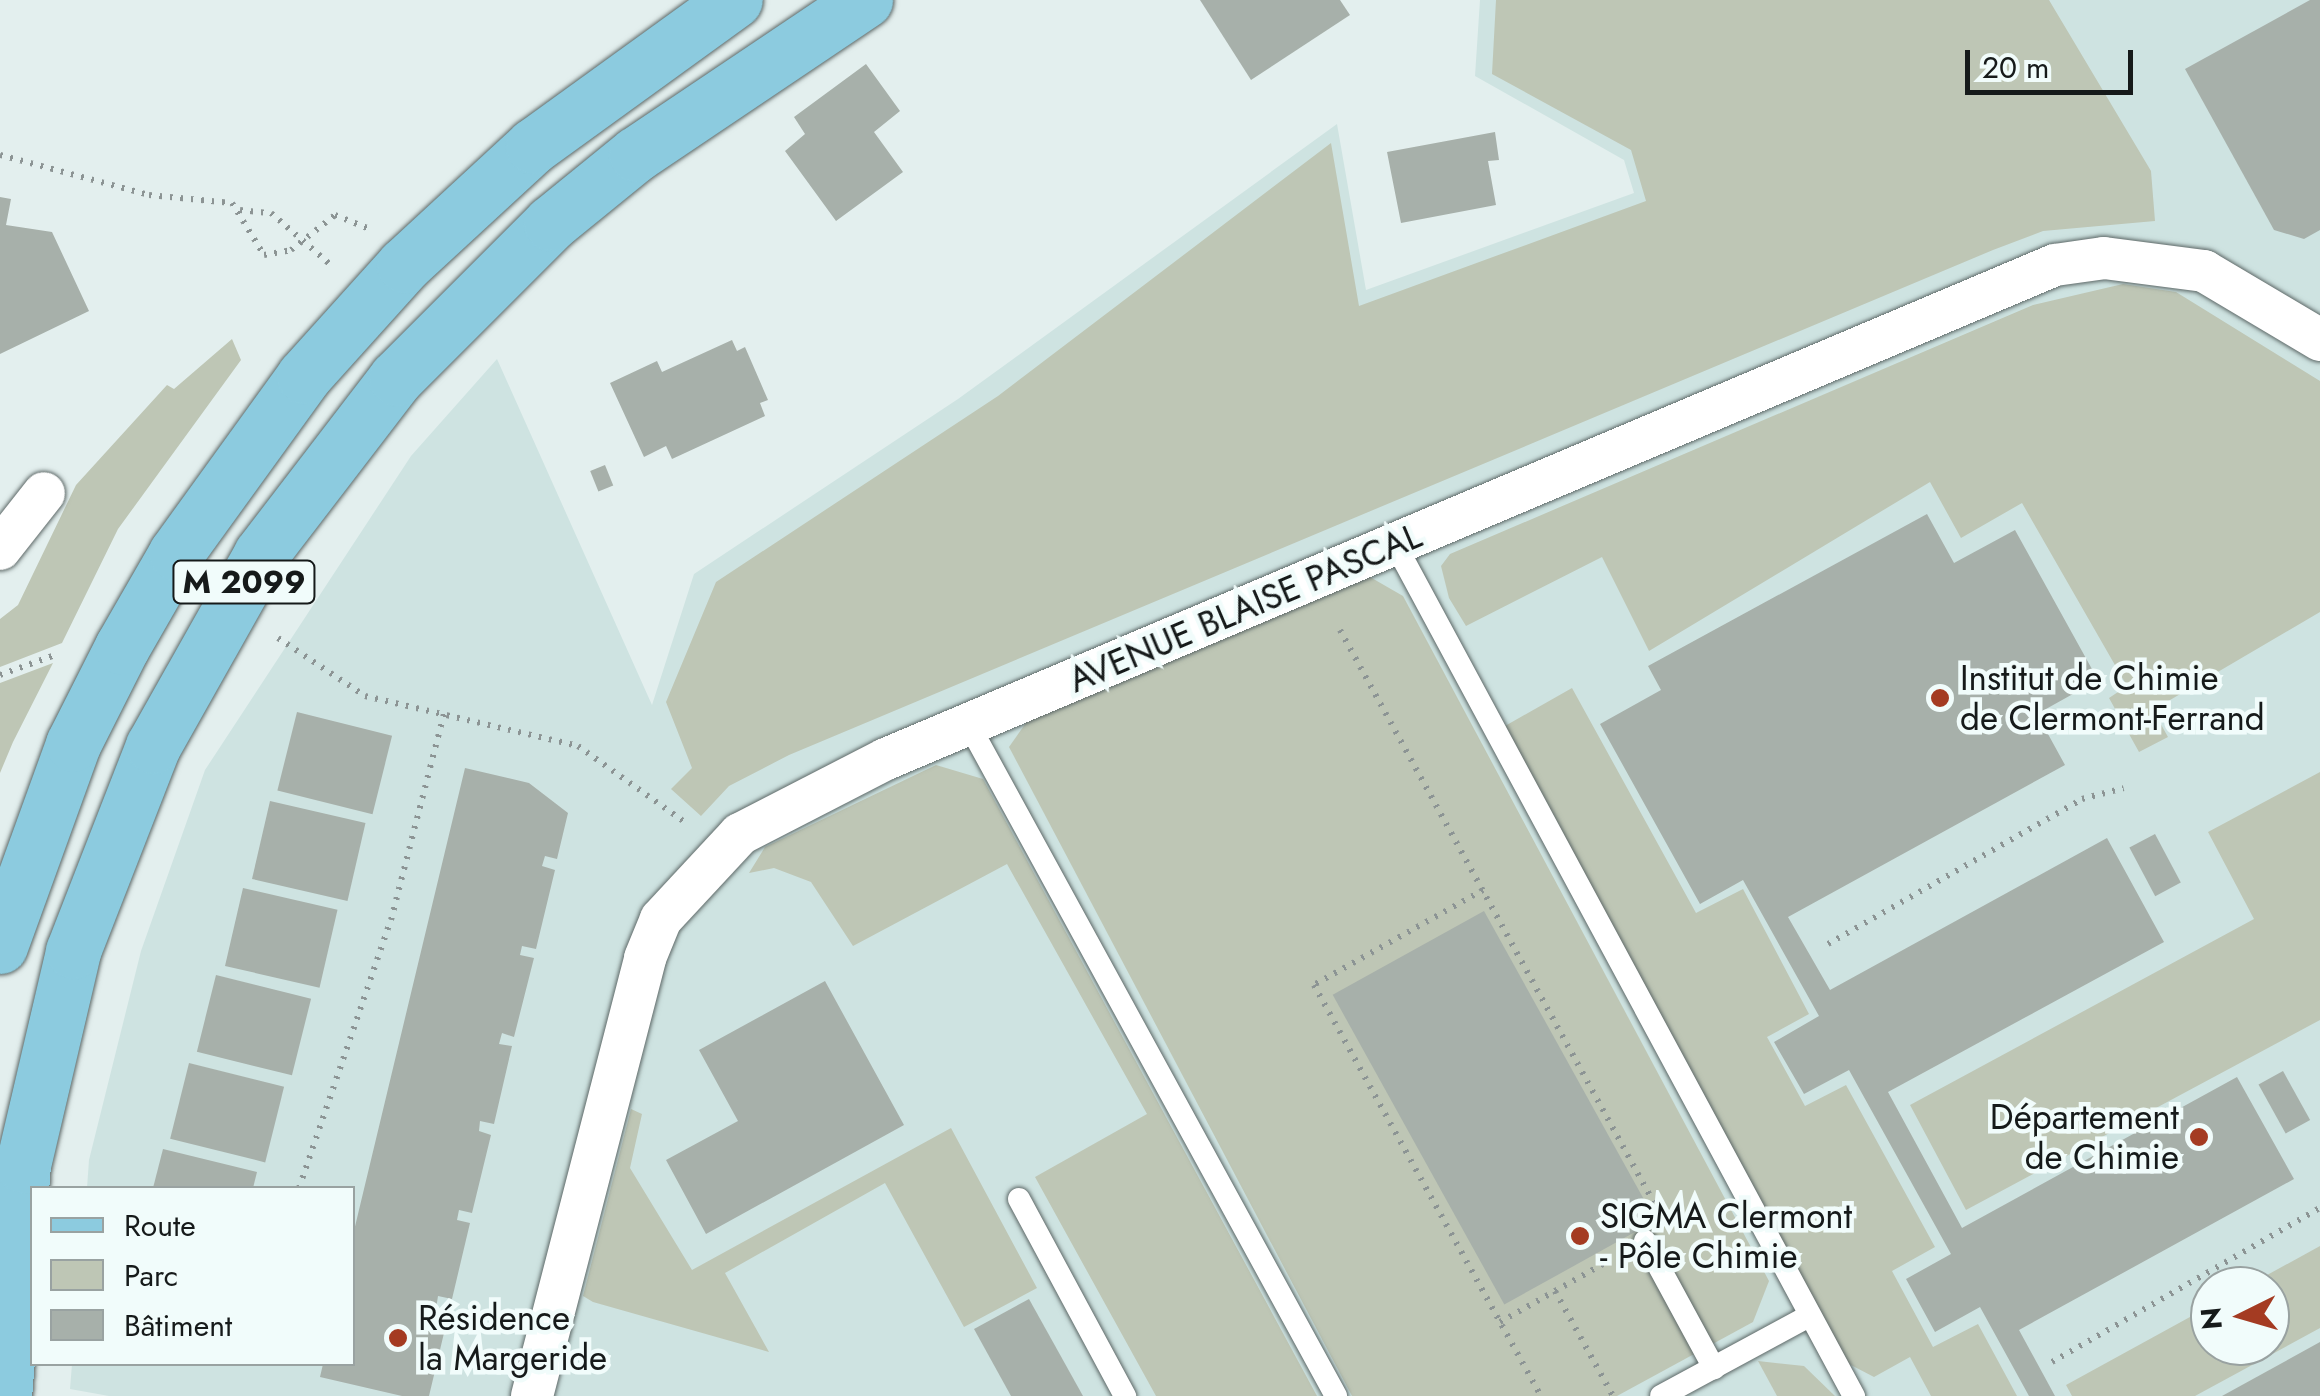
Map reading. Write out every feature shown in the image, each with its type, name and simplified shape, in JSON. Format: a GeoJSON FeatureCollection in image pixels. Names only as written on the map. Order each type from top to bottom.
{"type":"FeatureCollection","features":[{"type":"Feature","properties":{"kind":"main road","name":"M 2099"},"geometry":{"type":"LineString","coordinates":[[0,946],[73,744],[122,647],[237,462],[386,284],[533,146],[735,0]]}},
{"type":"Feature","properties":{"kind":"main road","name":"M 2099"},"geometry":{"type":"LineString","coordinates":[[4,1396],[23,1165],[73,951],[153,746],[253,567],[396,378],[524,248],[636,154],[865,0]]}},
{"type":"Feature","properties":{"kind":"street","name":"AVENUE BLAISE PASCAL"},"geometry":{"type":"LineString","coordinates":[[532,1396],[644,958],[661,919],[718,851],[802,799],[2055,265],[2104,258],[2204,271],[2320,340]]}},
{"type":"Feature","properties":{"kind":"street"},"geometry":{"type":"LineString","coordinates":[[0,549],[44,493]]}},
{"type":"Feature","properties":{"kind":"lane"},"geometry":{"type":"LineString","coordinates":[[1395,544],[1806,1318],[1854,1396]]}},
{"type":"Feature","properties":{"kind":"lane"},"geometry":{"type":"LineString","coordinates":[[969,725],[1336,1396]]}},
{"type":"Feature","properties":{"kind":"lane"},"geometry":{"type":"LineString","coordinates":[[1019,1199],[1125,1396]]}},
{"type":"Feature","properties":{"kind":"lane"},"geometry":{"type":"LineString","coordinates":[[1645,1241],[1714,1368]]}},
{"type":"Feature","properties":{"kind":"lane"},"geometry":{"type":"LineString","coordinates":[[1661,1396],[1806,1318]]}},
{"type":"Feature","properties":{"kind":"path"},"geometry":{"type":"LineString","coordinates":[[0,154],[240,210],[272,213],[301,238],[386,284]]}},
{"type":"Feature","properties":{"kind":"path"},"geometry":{"type":"LineString","coordinates":[[240,210],[258,253],[280,254],[301,238],[346,215],[386,284]]}},
{"type":"Feature","properties":{"kind":"path"},"geometry":{"type":"LineString","coordinates":[[1340,630],[1668,1228],[1500,1322]]}},
{"type":"Feature","properties":{"kind":"path"},"geometry":{"type":"LineString","coordinates":[[296,650],[365,696],[578,746],[718,851]]}},
{"type":"Feature","properties":{"kind":"path"},"geometry":{"type":"LineString","coordinates":[[300,1186],[390,920],[444,714]]}},
{"type":"Feature","properties":{"kind":"path"},"geometry":{"type":"LineString","coordinates":[[1828,944],[2082,799],[2124,788]]}},
{"type":"Feature","properties":{"kind":"path"},"geometry":{"type":"LineString","coordinates":[[1483,890],[1314,985],[1541,1396]]}},
{"type":"Feature","properties":{"kind":"path"},"geometry":{"type":"LineString","coordinates":[[2052,1362],[2320,1208]]}},
{"type":"Feature","properties":{"kind":"path"},"geometry":{"type":"LineString","coordinates":[[1555,1291],[1613,1396]]}},
{"type":"Feature","properties":{"kind":"shaded area"},"geometry":{"type":"Polygon","coordinates":[[[1480,0],[2320,0],[2320,1396],[109,1396],[70,1389],[72,1366],[355,1366],[355,1186],[87,1186],[89,1160],[141,951],[205,770],[411,456],[497,359],[652,705],[694,574],[958,399],[1337,124],[1366,290],[1634,193],[1624,160],[1475,76],[1480,0]]]}},
{"type":"Feature","properties":{"kind":"green space"},"geometry":{"type":"Polygon","coordinates":[[[1496,0],[2049,0],[2151,171],[2155,221],[2043,231],[1993,250],[789,755],[729,786],[701,816],[671,789],[692,768],[666,702],[716,582],[998,396],[1331,143],[1359,306],[1646,201],[1631,150],[1492,74],[1496,0]]]}},
{"type":"Feature","properties":{"kind":"green space"},"geometry":{"type":"Polygon","coordinates":[[[2123,284],[2176,292],[2320,381],[2320,612],[2153,710],[2168,737],[2139,752],[2109,698],[2127,686],[2022,503],[1961,538],[1930,482],[1649,651],[1602,557],[1466,626],[1449,598],[1441,566],[1450,554],[2033,305],[2123,284]]]}},
{"type":"Feature","properties":{"kind":"green space"},"geometry":{"type":"Polygon","coordinates":[[[232,339],[241,360],[118,529],[62,643],[0,667],[0,619],[18,605],[76,485],[167,385],[174,389],[232,339]]]}},
{"type":"Feature","properties":{"kind":"green space"},"geometry":{"type":"Polygon","coordinates":[[[1370,577],[1403,596],[1769,1281],[1753,1322],[1617,1396],[1352,1396],[1009,747],[1028,720],[1370,577]]]}},
{"type":"Feature","properties":{"kind":"green space"},"geometry":{"type":"Polygon","coordinates":[[[53,663],[13,742],[0,773],[0,683],[53,663]]]}},
{"type":"Feature","properties":{"kind":"green space"},"geometry":{"type":"Polygon","coordinates":[[[1572,688],[1696,913],[1743,889],[1809,1014],[1767,1037],[1805,1106],[1846,1085],[1935,1247],[1892,1271],[1933,1347],[1978,1324],[2017,1396],[1931,1396],[1910,1357],[1874,1377],[1849,1364],[1505,726],[1572,688]]]}},
{"type":"Feature","properties":{"kind":"green space"},"geometry":{"type":"Polygon","coordinates":[[[936,765],[983,779],[1317,1396],[1156,1396],[1035,1177],[1147,1114],[1007,864],[853,946],[811,882],[774,868],[749,873],[765,847],[936,765]]]}},
{"type":"Feature","properties":{"kind":"green space"},"geometry":{"type":"Polygon","coordinates":[[[2320,772],[2320,1020],[1966,1210],[1910,1105],[2254,919],[2208,832],[2320,772]]]}},
{"type":"Feature","properties":{"kind":"green space"},"geometry":{"type":"Polygon","coordinates":[[[631,1109],[642,1114],[630,1168],[692,1270],[951,1128],[1037,1288],[964,1327],[885,1183],[725,1273],[769,1352],[593,1302],[583,1296],[631,1109]]]}},
{"type":"Feature","properties":{"kind":"green space"},"geometry":{"type":"Polygon","coordinates":[[[2320,1246],[2320,1328],[2290,1344],[2290,1266],[2284,1266],[2320,1246]]]}},
{"type":"Feature","properties":{"kind":"green space"},"geometry":{"type":"Polygon","coordinates":[[[2190,1317],[2190,1366],[2250,1366],[2195,1396],[2072,1396],[2066,1385],[2190,1317]]]}},
{"type":"Feature","properties":{"kind":"green space"},"geometry":{"type":"Polygon","coordinates":[[[1758,1361],[1804,1366],[1835,1396],[1777,1396],[1758,1361]]]}},
{"type":"Feature","properties":{"kind":"building"},"geometry":{"type":"Polygon","coordinates":[[[1200,0],[1340,0],[1350,15],[1251,80],[1200,0]]]}},
{"type":"Feature","properties":{"kind":"building"},"geometry":{"type":"Polygon","coordinates":[[[2310,0],[2320,0],[2320,230],[2304,239],[2274,230],[2185,69],[2310,0]]]}},
{"type":"Feature","properties":{"kind":"building"},"geometry":{"type":"Polygon","coordinates":[[[866,64],[900,111],[874,132],[903,172],[836,221],[785,151],[805,134],[794,117],[866,64]]]}},
{"type":"Feature","properties":{"kind":"building"},"geometry":{"type":"Polygon","coordinates":[[[1495,132],[1499,160],[1488,161],[1496,205],[1401,223],[1387,152],[1495,132]]]}},
{"type":"Feature","properties":{"kind":"building"},"geometry":{"type":"Polygon","coordinates":[[[0,197],[11,199],[6,225],[52,232],[89,311],[0,354],[0,197]]]}},
{"type":"Feature","properties":{"kind":"building"},"geometry":{"type":"Polygon","coordinates":[[[732,340],[737,351],[745,347],[768,400],[760,403],[765,416],[672,459],[666,446],[644,457],[610,383],[657,361],[662,372],[732,340]]]}},
{"type":"Feature","properties":{"kind":"building"},"geometry":{"type":"Polygon","coordinates":[[[605,465],[613,485],[598,491],[590,471],[605,465]]]}},
{"type":"Feature","properties":{"kind":"building"},"geometry":{"type":"Polygon","coordinates":[[[1927,514],[1954,563],[2015,530],[2098,680],[2037,714],[2065,765],[1788,917],[1830,990],[2107,838],[2164,942],[1888,1092],[1962,1228],[2237,1077],[2294,1179],[2019,1330],[2055,1396],[2029,1396],[1980,1307],[1935,1332],[1906,1279],[1951,1254],[1849,1070],[1804,1094],[1774,1042],[1819,1016],[1743,880],[1700,904],[1600,724],[1661,690],[1648,666],[1927,514]]]}},
{"type":"Feature","properties":{"kind":"building"},"geometry":{"type":"Polygon","coordinates":[[[297,712],[392,736],[372,814],[277,791],[297,712]]]}},
{"type":"Feature","properties":{"kind":"building"},"geometry":{"type":"Polygon","coordinates":[[[465,768],[529,783],[568,813],[557,859],[545,856],[542,866],[555,870],[536,949],[522,946],[520,955],[534,958],[514,1037],[502,1033],[499,1044],[512,1046],[494,1124],[480,1121],[479,1131],[491,1135],[472,1213],[459,1210],[457,1220],[470,1223],[452,1299],[438,1296],[436,1309],[449,1312],[429,1396],[402,1396],[320,1377],[323,1366],[355,1366],[355,1226],[465,768]]]}},
{"type":"Feature","properties":{"kind":"building"},"geometry":{"type":"Polygon","coordinates":[[[270,801],[365,823],[347,901],[252,879],[270,801]]]}},
{"type":"Feature","properties":{"kind":"building"},"geometry":{"type":"Polygon","coordinates":[[[2155,834],[2181,883],[2155,896],[2129,848],[2155,834]]]}},
{"type":"Feature","properties":{"kind":"building"},"geometry":{"type":"Polygon","coordinates":[[[243,888],[338,910],[320,988],[225,966],[243,888]]]}},
{"type":"Feature","properties":{"kind":"building"},"geometry":{"type":"Polygon","coordinates":[[[1484,911],[1656,1221],[1504,1304],[1333,995],[1484,911]]]}},
{"type":"Feature","properties":{"kind":"building"},"geometry":{"type":"Polygon","coordinates":[[[216,975],[311,999],[292,1075],[197,1052],[216,975]]]}},
{"type":"Feature","properties":{"kind":"building"},"geometry":{"type":"Polygon","coordinates":[[[825,981],[904,1125],[706,1234],[666,1160],[738,1121],[699,1050],[825,981]]]}},
{"type":"Feature","properties":{"kind":"building"},"geometry":{"type":"Polygon","coordinates":[[[189,1063],[284,1087],[265,1162],[170,1139],[189,1063]]]}},
{"type":"Feature","properties":{"kind":"building"},"geometry":{"type":"Polygon","coordinates":[[[2283,1071],[2310,1120],[2286,1134],[2259,1085],[2283,1071]]]}},
{"type":"Feature","properties":{"kind":"building"},"geometry":{"type":"Polygon","coordinates":[[[163,1149],[257,1172],[254,1186],[154,1186],[163,1149]]]}},
{"type":"Feature","properties":{"kind":"building"},"geometry":{"type":"Polygon","coordinates":[[[1029,1299],[1083,1396],[1011,1396],[974,1329],[1029,1299]]]}},
{"type":"Feature","properties":{"kind":"building"},"geometry":{"type":"Polygon","coordinates":[[[2320,1342],[2320,1396],[2222,1396],[2276,1366],[2290,1366],[2290,1359],[2320,1342]]]}},
{"type":"Feature","properties":{"kind":"place","name":"Institut de Chimie de Clermont-Ferrand"},"geometry":{"type":"Point","coordinates":[1940,698]}},
{"type":"Feature","properties":{"kind":"place","name":"Département de Chimie"},"geometry":{"type":"Point","coordinates":[2199,1137]}},
{"type":"Feature","properties":{"kind":"place","name":"SIGMA Clermont - Pôle Chimie"},"geometry":{"type":"Point","coordinates":[1580,1236]}},
{"type":"Feature","properties":{"kind":"place","name":"Résidence la Margeride"},"geometry":{"type":"Point","coordinates":[398,1338]}}]}
